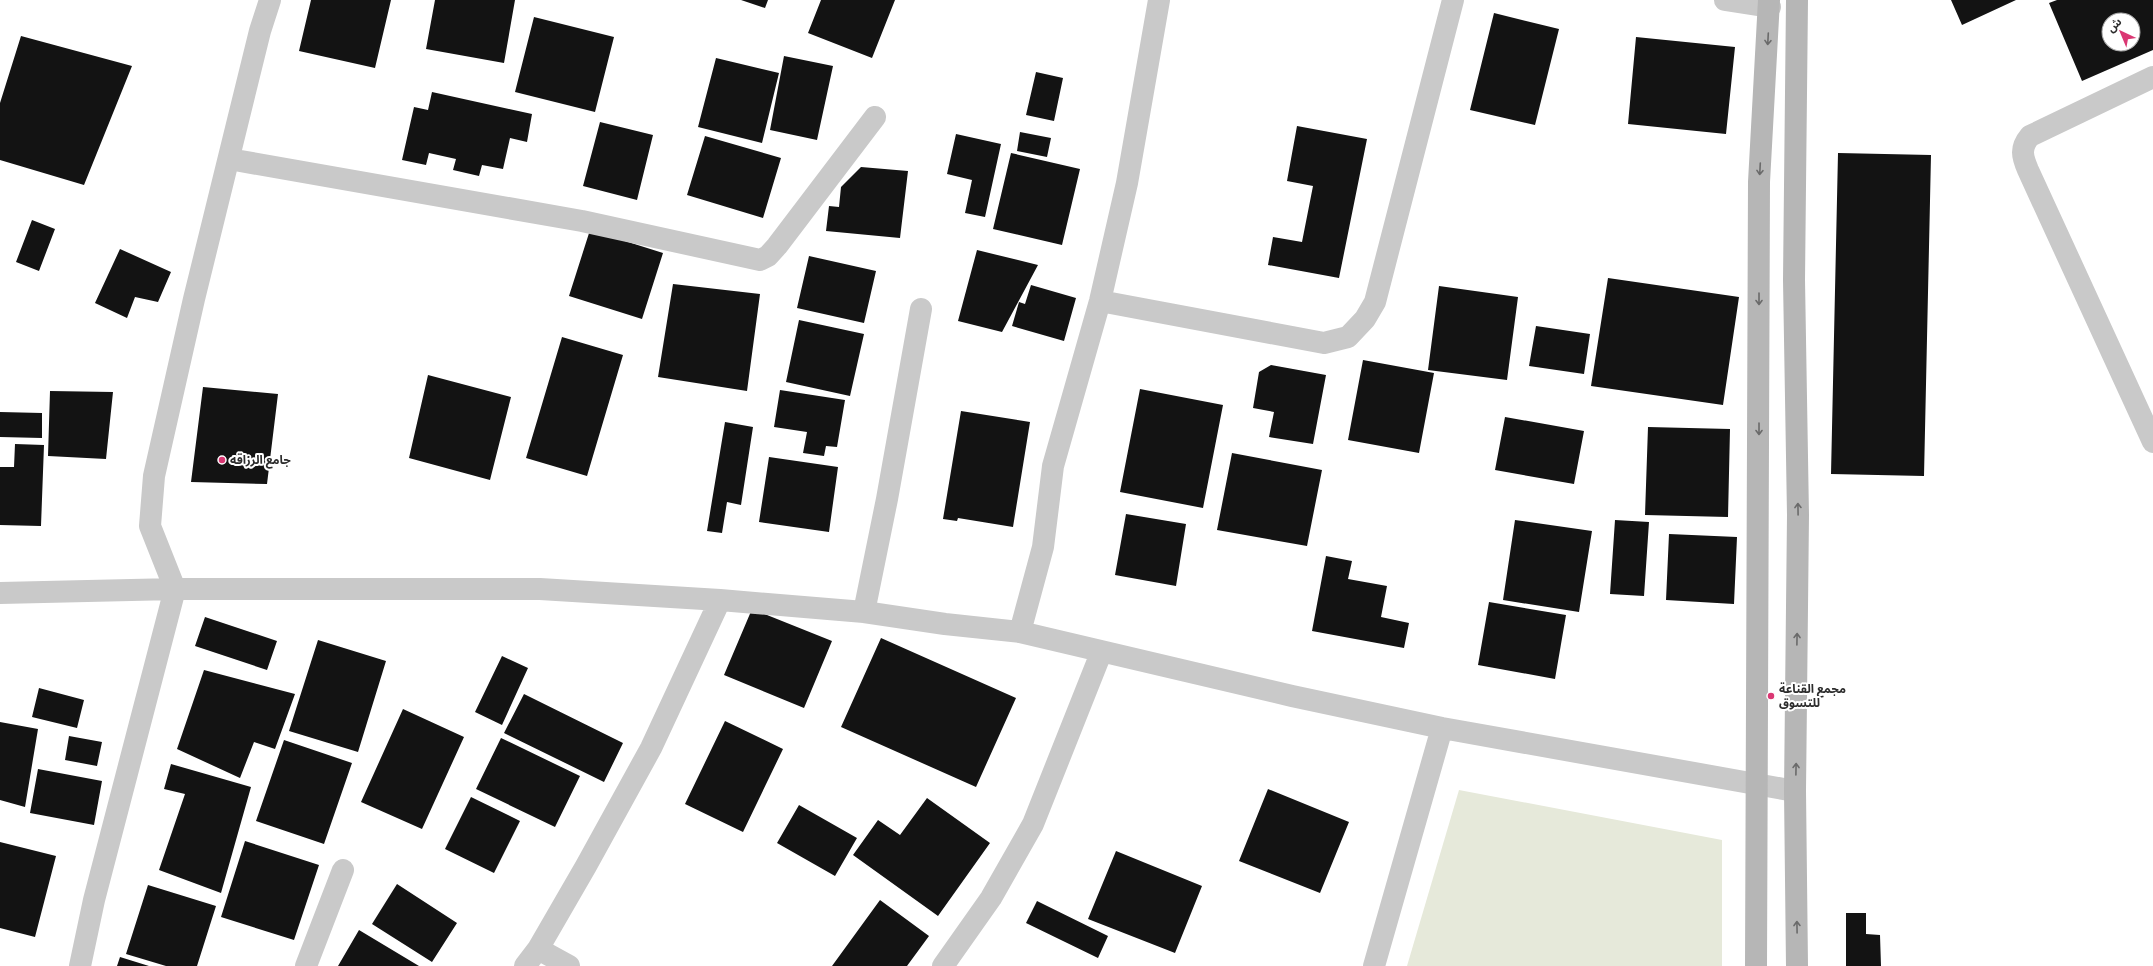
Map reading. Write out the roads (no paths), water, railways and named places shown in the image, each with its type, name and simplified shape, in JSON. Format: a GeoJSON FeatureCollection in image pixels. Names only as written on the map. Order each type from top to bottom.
{"type":"FeatureCollection","features":[{"type":"Feature","properties":{"kind":"main road"},"geometry":{"type":"LineString","coordinates":[[1797,0],[1794,280],[1798,515],[1795,791],[1797,966]]}},
{"type":"Feature","properties":{"kind":"main road"},"geometry":{"type":"LineString","coordinates":[[1756,966],[1755,783],[1759,182],[1770,4]]}},
{"type":"Feature","properties":{"kind":"street"},"geometry":{"type":"LineString","coordinates":[[80,966],[96,893],[175,589],[150,526],[154,476],[229,158],[270,0]]}},
{"type":"Feature","properties":{"kind":"street"},"geometry":{"type":"LineString","coordinates":[[1020,632],[1043,547],[1053,466],[1100,301],[1127,183],[1159,0]]}},
{"type":"Feature","properties":{"kind":"street"},"geometry":{"type":"LineString","coordinates":[[1100,301],[1324,343],[1348,337],[1365,319],[1375,302],[1453,0]]}},
{"type":"Feature","properties":{"kind":"street"},"geometry":{"type":"LineString","coordinates":[[1725,0],[1770,4]]}},
{"type":"Feature","properties":{"kind":"street"},"geometry":{"type":"LineString","coordinates":[[2153,77],[2030,136],[2024,143],[2022,152],[2028,170],[2153,442]]}},
{"type":"Feature","properties":{"kind":"street"},"geometry":{"type":"LineString","coordinates":[[229,158],[582,221],[760,260],[768,256],[777,246],[874,117]]}},
{"type":"Feature","properties":{"kind":"street"},"geometry":{"type":"LineString","coordinates":[[864,612],[889,491],[921,309]]}},
{"type":"Feature","properties":{"kind":"street"},"geometry":{"type":"LineString","coordinates":[[0,593],[175,589],[540,590],[720,600],[864,612],[945,624],[1020,632],[1101,653],[1442,728],[1795,791]]}},
{"type":"Feature","properties":{"kind":"street"},"geometry":{"type":"LineString","coordinates":[[569,966],[531,958],[586,866],[651,748],[720,600]]}},
{"type":"Feature","properties":{"kind":"street"},"geometry":{"type":"LineString","coordinates":[[943,966],[991,898],[1033,824],[1101,653]]}},
{"type":"Feature","properties":{"kind":"street"},"geometry":{"type":"LineString","coordinates":[[1374,966],[1442,728]]}},
{"type":"Feature","properties":{"kind":"street"},"geometry":{"type":"LineString","coordinates":[[306,966],[343,870]]}},
{"type":"Feature","properties":{"kind":"place","name":"جامع الرزاقه"},"geometry":{"type":"Point","coordinates":[222,460]}},
{"type":"Feature","properties":{"kind":"place","name":"مجمع القناعة للتسوق"},"geometry":{"type":"Point","coordinates":[1771,696]}}]}
